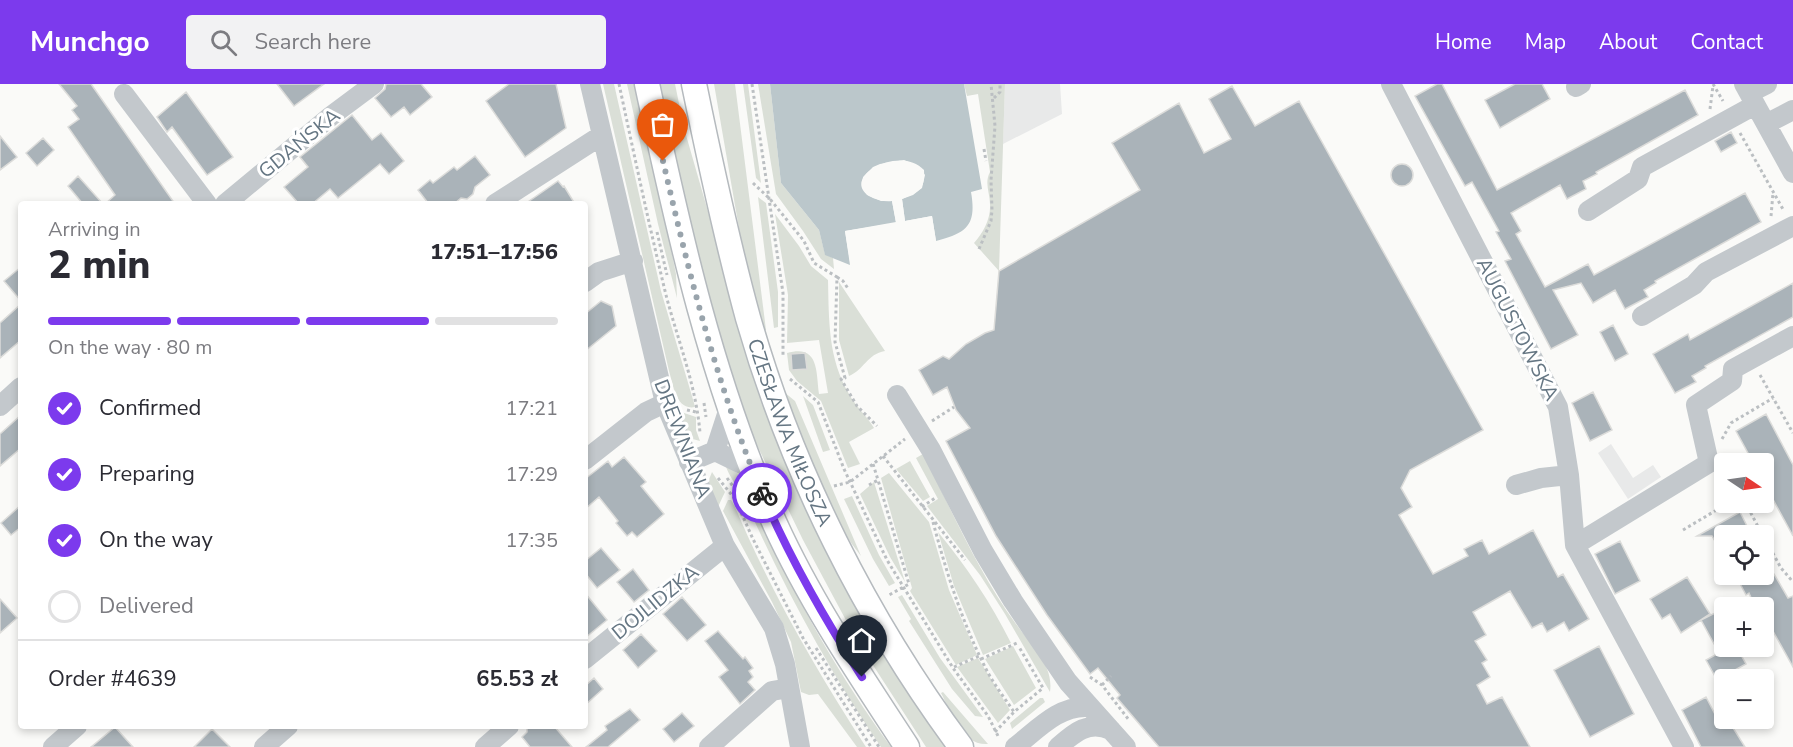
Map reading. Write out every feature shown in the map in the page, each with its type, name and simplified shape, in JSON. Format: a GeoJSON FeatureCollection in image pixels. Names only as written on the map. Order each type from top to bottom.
{"type":"FeatureCollection","features":[{"type":"Feature","properties":{"kind":"main road"},"geometry":{"type":"LineString","coordinates":[[647,84],[685,259],[702,324],[712,410],[752,469],[776,526],[839,642],[907,747]]}},
{"type":"Feature","properties":{"kind":"main road","name":"CZESŁAWA MIŁOSZA"},"geometry":{"type":"LineString","coordinates":[[694,84],[748,319],[801,468],[841,555],[876,618],[903,663],[961,747]]}},
{"type":"Feature","properties":{"kind":"street","name":"GDAŃSKA"},"geometry":{"type":"LineString","coordinates":[[229,201],[331,116],[374,84]]}},
{"type":"Feature","properties":{"kind":"street","name":"DREWNIANA"},"geometry":{"type":"LineString","coordinates":[[590,84],[665,403],[725,546],[774,628],[781,646],[800,747]]}},
{"type":"Feature","properties":{"kind":"street","name":"AUGUSTOWSKA"},"geometry":{"type":"LineString","coordinates":[[1391,84],[1558,407],[1569,476],[1575,545],[1684,747]]}},
{"type":"Feature","properties":{"kind":"street"},"geometry":{"type":"LineString","coordinates":[[1588,211],[1638,179],[1642,167],[1732,117],[1749,94],[1767,84]]}},
{"type":"Feature","properties":{"kind":"street"},"geometry":{"type":"LineString","coordinates":[[124,94],[205,201]]}},
{"type":"Feature","properties":{"kind":"street"},"geometry":{"type":"LineString","coordinates":[[1749,94],[1793,173]]}},
{"type":"Feature","properties":{"kind":"street"},"geometry":{"type":"LineString","coordinates":[[1766,124],[1793,110]]}},
{"type":"Feature","properties":{"kind":"street"},"geometry":{"type":"LineString","coordinates":[[500,201],[602,135]]}},
{"type":"Feature","properties":{"kind":"street"},"geometry":{"type":"LineString","coordinates":[[1642,316],[1694,285],[1706,272],[1793,226]]}},
{"type":"Feature","properties":{"kind":"street"},"geometry":{"type":"LineString","coordinates":[[588,280],[599,272],[633,261]]}},
{"type":"Feature","properties":{"kind":"street"},"geometry":{"type":"LineString","coordinates":[[1575,545],[1709,463],[1696,405],[1732,381],[1733,369],[1793,336]]}},
{"type":"Feature","properties":{"kind":"street"},"geometry":{"type":"LineString","coordinates":[[0,406],[18,390]]}},
{"type":"Feature","properties":{"kind":"street"},"geometry":{"type":"LineString","coordinates":[[897,395],[932,450],[983,551],[1013,601],[1068,682],[1126,747]]}},
{"type":"Feature","properties":{"kind":"street"},"geometry":{"type":"LineString","coordinates":[[588,458],[646,412],[665,403]]}},
{"type":"Feature","properties":{"kind":"street"},"geometry":{"type":"LineString","coordinates":[[711,454],[712,410]]}},
{"type":"Feature","properties":{"kind":"street"},"geometry":{"type":"LineString","coordinates":[[689,462],[711,454],[752,469]]}},
{"type":"Feature","properties":{"kind":"street"},"geometry":{"type":"LineString","coordinates":[[1516,485],[1541,478],[1569,476]]}},
{"type":"Feature","properties":{"kind":"street","name":"DOJLIDZKA"},"geometry":{"type":"LineString","coordinates":[[588,657],[725,546]]}},
{"type":"Feature","properties":{"kind":"street"},"geometry":{"type":"LineString","coordinates":[[709,747],[772,691],[789,688]]}},
{"type":"Feature","properties":{"kind":"street"},"geometry":{"type":"LineString","coordinates":[[1015,747],[1054,716],[1074,706],[1088,707]]}},
{"type":"Feature","properties":{"kind":"street"},"geometry":{"type":"LineString","coordinates":[[1058,747],[1074,733],[1089,726],[1102,726],[1111,730]]}},
{"type":"Feature","properties":{"kind":"street"},"geometry":{"type":"LineString","coordinates":[[53,747],[74,729]]}},
{"type":"Feature","properties":{"kind":"street"},"geometry":{"type":"LineString","coordinates":[[264,747],[285,729]]}},
{"type":"Feature","properties":{"kind":"street"},"geometry":{"type":"LineString","coordinates":[[485,747],[506,729]]}},
{"type":"Feature","properties":{"kind":"path"},"geometry":{"type":"LineString","coordinates":[[619,84],[672,318],[719,479],[735,499],[803,638],[871,747]]}},
{"type":"Feature","properties":{"kind":"path"},"geometry":{"type":"LineString","coordinates":[[752,84],[783,293],[784,362]]}},
{"type":"Feature","properties":{"kind":"path"},"geometry":{"type":"LineString","coordinates":[[979,249],[991,221],[992,210],[991,180],[995,126],[991,84]]}},
{"type":"Feature","properties":{"kind":"path"},"geometry":{"type":"LineString","coordinates":[[993,98],[1000,92],[1000,84]]}},
{"type":"Feature","properties":{"kind":"path"},"geometry":{"type":"LineString","coordinates":[[1713,84],[1793,226]]}},
{"type":"Feature","properties":{"kind":"path"},"geometry":{"type":"LineString","coordinates":[[984,149],[986,161]]}},
{"type":"Feature","properties":{"kind":"path"},"geometry":{"type":"LineString","coordinates":[[753,183],[770,199],[804,242],[814,262],[843,281],[849,290]]}},
{"type":"Feature","properties":{"kind":"path"},"geometry":{"type":"LineString","coordinates":[[837,277],[834,335],[836,352],[845,378],[841,380],[857,406],[878,426]]}},
{"type":"Feature","properties":{"kind":"path"},"geometry":{"type":"LineString","coordinates":[[1751,359],[1793,433]]}},
{"type":"Feature","properties":{"kind":"path"},"geometry":{"type":"LineString","coordinates":[[786,374],[818,402],[835,448],[873,533],[903,588],[953,668],[988,716],[995,732],[1014,712],[1043,688],[1012,635]]}},
{"type":"Feature","properties":{"kind":"path"},"geometry":{"type":"LineString","coordinates":[[1709,463],[1731,423],[1773,398]]}},
{"type":"Feature","properties":{"kind":"path"},"geometry":{"type":"LineString","coordinates":[[834,486],[850,482],[902,441],[908,450]]}},
{"type":"Feature","properties":{"kind":"path"},"geometry":{"type":"LineString","coordinates":[[883,456],[970,567]]}},
{"type":"Feature","properties":{"kind":"path"},"geometry":{"type":"LineString","coordinates":[[873,464],[909,584],[889,595]]}},
{"type":"Feature","properties":{"kind":"path"},"geometry":{"type":"LineString","coordinates":[[869,485],[878,480]]}},
{"type":"Feature","properties":{"kind":"path"},"geometry":{"type":"LineString","coordinates":[[922,507],[935,498]]}},
{"type":"Feature","properties":{"kind":"path"},"geometry":{"type":"LineString","coordinates":[[1683,530],[1714,512]]}},
{"type":"Feature","properties":{"kind":"path"},"geometry":{"type":"LineString","coordinates":[[933,521],[948,578],[962,618],[980,657],[1014,712]]}},
{"type":"Feature","properties":{"kind":"path"},"geometry":{"type":"LineString","coordinates":[[1774,555],[1781,568],[1793,582]]}},
{"type":"Feature","properties":{"kind":"path"},"geometry":{"type":"LineString","coordinates":[[953,668],[1017,643]]}},
{"type":"Feature","properties":{"kind":"path"},"geometry":{"type":"LineString","coordinates":[[1102,685],[1111,676]]}},
{"type":"Feature","properties":{"kind":"path"},"geometry":{"type":"LineString","coordinates":[[1114,700],[1134,726]]}},
{"type":"Feature","properties":{"kind":"shaded area"},"geometry":{"type":"Polygon","coordinates":[[[603,84],[614,84],[661,291],[695,407],[683,405],[679,401],[672,383],[603,84]]]}},
{"type":"Feature","properties":{"kind":"shaded area"},"geometry":{"type":"Polygon","coordinates":[[[627,84],[636,84],[676,274],[677,298],[658,224],[627,84]]]}},
{"type":"Feature","properties":{"kind":"shaded area"},"geometry":{"type":"Polygon","coordinates":[[[657,84],[675,84],[684,128],[746,344],[949,747],[926,747],[856,639],[803,540],[738,406],[696,262],[657,84]]]}},
{"type":"Feature","properties":{"kind":"shaded area"},"geometry":{"type":"Polygon","coordinates":[[[714,84],[735,84],[766,330],[764,330],[741,240],[714,84]]]}},
{"type":"Feature","properties":{"kind":"shaded area"},"geometry":{"type":"Polygon","coordinates":[[[743,84],[748,84],[761,183],[756,178],[743,84]]]}},
{"type":"Feature","properties":{"kind":"shaded area"},"geometry":{"type":"Polygon","coordinates":[[[758,84],[770,84],[781,183],[819,230],[825,254],[833,258],[834,269],[821,259],[776,194],[758,84]]]}},
{"type":"Feature","properties":{"kind":"shaded area"},"geometry":{"type":"Polygon","coordinates":[[[770,84],[964,84],[982,189],[971,192],[972,213],[967,226],[955,235],[936,241],[932,216],[905,221],[902,199],[920,189],[924,170],[914,163],[901,160],[888,162],[867,173],[862,180],[862,188],[875,199],[892,201],[896,223],[845,231],[850,265],[825,255],[819,230],[781,183],[770,84]]]}},
{"type":"Feature","properties":{"kind":"shaded area"},"geometry":{"type":"Polygon","coordinates":[[[964,84],[1005,84],[999,271],[974,243],[988,220],[990,204],[987,184],[990,172],[978,94],[967,96],[964,84]]]}},
{"type":"Feature","properties":{"kind":"shaded area"},"geometry":{"type":"Polygon","coordinates":[[[1005,84],[1060,84],[1062,114],[1003,144],[1005,84]]]}},
{"type":"Feature","properties":{"kind":"shaded area"},"geometry":{"type":"Polygon","coordinates":[[[758,197],[766,203],[778,292],[778,327],[774,328],[758,197]]]}},
{"type":"Feature","properties":{"kind":"shaded area"},"geometry":{"type":"Polygon","coordinates":[[[775,214],[811,266],[828,280],[831,339],[837,367],[852,399],[874,428],[849,442],[860,464],[848,468],[821,401],[797,381],[789,370],[787,353],[805,352],[814,362],[819,394],[828,393],[819,340],[787,343],[788,295],[775,214]]]}},
{"type":"Feature","properties":{"kind":"shaded area"},"geometry":{"type":"Polygon","coordinates":[[[839,282],[885,351],[874,355],[849,376],[839,340],[839,282]]]}},
{"type":"Feature","properties":{"kind":"shaded area"},"geometry":{"type":"Polygon","coordinates":[[[784,392],[795,401],[861,556],[825,498],[784,392]]]}},
{"type":"Feature","properties":{"kind":"shaded area"},"geometry":{"type":"Polygon","coordinates":[[[803,396],[813,405],[830,450],[823,452],[803,396]]]}},
{"type":"Feature","properties":{"kind":"shaded area"},"geometry":{"type":"Polygon","coordinates":[[[677,408],[696,417],[696,430],[700,441],[689,438],[677,408]]]}},
{"type":"Feature","properties":{"kind":"shaded area"},"geometry":{"type":"Polygon","coordinates":[[[1611,444],[1633,478],[1653,465],[1661,477],[1628,499],[1598,453],[1611,444]]]}},
{"type":"Feature","properties":{"kind":"shaded area"},"geometry":{"type":"Polygon","coordinates":[[[923,454],[990,584],[1045,664],[1050,692],[980,575],[927,506],[938,499],[916,458],[923,454]]]}},
{"type":"Feature","properties":{"kind":"shaded area"},"geometry":{"type":"Polygon","coordinates":[[[910,461],[930,497],[923,501],[896,469],[910,461]]]}},
{"type":"Feature","properties":{"kind":"shaded area"},"geometry":{"type":"Polygon","coordinates":[[[726,467],[740,476],[745,483],[805,610],[837,666],[891,747],[881,747],[826,660],[726,467]]]}},
{"type":"Feature","properties":{"kind":"shaded area"},"geometry":{"type":"Polygon","coordinates":[[[712,472],[725,492],[717,509],[708,482],[712,472]]]}},
{"type":"Feature","properties":{"kind":"shaded area"},"geometry":{"type":"Polygon","coordinates":[[[889,473],[929,522],[949,590],[977,655],[956,665],[910,591],[912,588],[881,478],[889,473]]]}},
{"type":"Feature","properties":{"kind":"shaded area"},"geometry":{"type":"Polygon","coordinates":[[[874,482],[905,582],[890,557],[860,494],[874,482]]]}},
{"type":"Feature","properties":{"kind":"shaded area"},"geometry":{"type":"Polygon","coordinates":[[[852,496],[879,555],[895,583],[889,586],[873,559],[844,499],[852,496]]]}},
{"type":"Feature","properties":{"kind":"shaded area"},"geometry":{"type":"Polygon","coordinates":[[[728,500],[731,500],[735,507],[795,630],[866,747],[857,747],[818,694],[809,695],[801,692],[791,642],[723,511],[728,500]]]}},
{"type":"Feature","properties":{"kind":"shaded area"},"geometry":{"type":"Polygon","coordinates":[[[938,532],[978,586],[1011,643],[983,655],[954,586],[938,532]]]}},
{"type":"Feature","properties":{"kind":"shaded area"},"geometry":{"type":"Polygon","coordinates":[[[902,595],[940,658],[983,717],[975,716],[952,689],[909,621],[911,619],[898,597],[902,595]]]}},
{"type":"Feature","properties":{"kind":"shaded area"},"geometry":{"type":"Polygon","coordinates":[[[1013,646],[1036,688],[1014,705],[985,659],[1013,646]]]}},
{"type":"Feature","properties":{"kind":"shaded area"},"geometry":{"type":"Polygon","coordinates":[[[978,658],[1010,710],[998,723],[957,667],[978,658]]]}},
{"type":"Feature","properties":{"kind":"shaded area"},"geometry":{"type":"Polygon","coordinates":[[[943,692],[988,744],[971,740],[964,734],[941,693],[943,692]]]}},
{"type":"Feature","properties":{"kind":"shaded area"},"geometry":{"type":"Polygon","coordinates":[[[1040,698],[1043,698],[1045,702],[1012,729],[1010,723],[1040,698]]]}},
{"type":"Feature","properties":{"kind":"pier"},"geometry":{"type":"Polygon","coordinates":[[[904,160],[919,166],[925,175],[922,188],[902,199],[905,221],[932,216],[936,241],[933,242],[930,220],[906,224],[902,222],[899,198],[911,193],[919,186],[922,181],[921,172],[903,163],[881,166],[867,177],[865,188],[876,196],[894,199],[899,224],[848,234],[853,265],[851,268],[845,231],[896,222],[892,201],[881,201],[867,195],[862,187],[863,177],[873,167],[880,164],[904,160]]]}},
{"type":"Feature","properties":{"kind":"building"},"geometry":{"type":"Polygon","coordinates":[[[59,84],[91,84],[173,201],[108,201],[115,195],[68,127],[79,119],[72,110],[77,106],[59,84]]]}},
{"type":"Feature","properties":{"kind":"building"},"geometry":{"type":"Polygon","coordinates":[[[277,84],[324,84],[294,106],[277,84]]]}},
{"type":"Feature","properties":{"kind":"building"},"geometry":{"type":"Polygon","coordinates":[[[386,84],[421,84],[432,97],[410,115],[404,107],[391,117],[375,98],[385,89],[386,84]]]}},
{"type":"Feature","properties":{"kind":"building"},"geometry":{"type":"Polygon","coordinates":[[[509,84],[556,84],[566,128],[525,157],[486,101],[509,84]]]}},
{"type":"Feature","properties":{"kind":"building"},"geometry":{"type":"Polygon","coordinates":[[[1437,84],[1442,84],[1497,190],[1685,90],[1698,115],[1596,172],[1597,174],[1583,181],[1586,189],[1567,199],[1560,185],[1511,213],[1521,231],[1516,234],[1545,287],[1588,264],[1594,275],[1745,193],[1761,222],[1655,281],[1656,283],[1644,290],[1648,297],[1625,309],[1615,290],[1593,303],[1581,283],[1553,290],[1578,335],[1551,349],[1505,261],[1511,259],[1496,232],[1499,231],[1472,182],[1465,186],[1415,96],[1437,84]]]}},
{"type":"Feature","properties":{"kind":"building"},"geometry":{"type":"Polygon","coordinates":[[[1515,84],[1542,84],[1550,99],[1500,128],[1485,100],[1515,84]]]}},
{"type":"Feature","properties":{"kind":"building"},"geometry":{"type":"Polygon","coordinates":[[[1232,86],[1255,126],[1299,101],[1483,430],[1410,470],[1401,488],[1412,507],[1399,515],[1433,574],[1468,556],[1464,549],[1482,540],[1489,554],[1533,530],[1558,577],[1563,574],[1589,619],[1569,631],[1564,622],[1547,632],[1542,623],[1532,628],[1510,591],[1473,612],[1486,635],[1475,641],[1487,660],[1482,663],[1490,677],[1477,685],[1487,704],[1502,697],[1530,747],[1159,747],[1117,698],[1120,695],[1098,668],[1090,674],[1047,615],[996,536],[946,441],[970,428],[956,410],[947,387],[933,395],[919,370],[943,356],[949,359],[966,344],[994,330],[999,271],[1140,190],[1112,143],[1179,103],[1204,153],[1231,139],[1209,99],[1232,86]]]}},
{"type":"Feature","properties":{"kind":"building"},"geometry":{"type":"Polygon","coordinates":[[[186,92],[233,157],[207,175],[172,127],[167,132],[157,117],[186,92]]]}},
{"type":"Feature","properties":{"kind":"building"},"geometry":{"type":"Polygon","coordinates":[[[352,115],[372,140],[381,133],[404,161],[389,174],[380,164],[338,198],[330,189],[316,201],[296,201],[284,187],[308,167],[300,157],[352,115]]]}},
{"type":"Feature","properties":{"kind":"building"},"geometry":{"type":"Polygon","coordinates":[[[1731,132],[1737,143],[1721,152],[1715,141],[1731,132]]]}},
{"type":"Feature","properties":{"kind":"building"},"geometry":{"type":"Polygon","coordinates":[[[0,136],[17,157],[0,170],[0,136]]]}},
{"type":"Feature","properties":{"kind":"building"},"geometry":{"type":"Polygon","coordinates":[[[43,138],[54,150],[37,166],[26,153],[43,138]]]}},
{"type":"Feature","properties":{"kind":"building"},"geometry":{"type":"Polygon","coordinates":[[[475,156],[490,175],[475,187],[473,194],[467,199],[461,198],[458,201],[426,201],[418,190],[430,180],[433,183],[454,167],[457,170],[475,156]]]}},
{"type":"Feature","properties":{"kind":"building"},"geometry":{"type":"Polygon","coordinates":[[[1402,164],[1410,167],[1413,175],[1410,183],[1402,186],[1394,183],[1391,175],[1394,167],[1402,164]]]}},
{"type":"Feature","properties":{"kind":"building"},"geometry":{"type":"Polygon","coordinates":[[[78,176],[100,201],[80,201],[68,186],[78,176]]]}},
{"type":"Feature","properties":{"kind":"building"},"geometry":{"type":"Polygon","coordinates":[[[558,181],[573,201],[529,201],[558,181]]]}},
{"type":"Feature","properties":{"kind":"building"},"geometry":{"type":"Polygon","coordinates":[[[18,269],[18,297],[4,281],[18,269]]]}},
{"type":"Feature","properties":{"kind":"building"},"geometry":{"type":"Polygon","coordinates":[[[1793,283],[1793,317],[1705,366],[1706,368],[1692,376],[1696,382],[1675,393],[1653,354],[1688,334],[1690,340],[1793,283]]]}},
{"type":"Feature","properties":{"kind":"building"},"geometry":{"type":"Polygon","coordinates":[[[601,301],[612,306],[616,326],[588,349],[588,312],[601,301]]]}},
{"type":"Feature","properties":{"kind":"building"},"geometry":{"type":"Polygon","coordinates":[[[18,307],[18,343],[0,358],[0,323],[18,307]]]}},
{"type":"Feature","properties":{"kind":"building"},"geometry":{"type":"Polygon","coordinates":[[[1613,325],[1628,354],[1615,361],[1600,332],[1613,325]]]}},
{"type":"Feature","properties":{"kind":"building"},"geometry":{"type":"Polygon","coordinates":[[[805,353],[807,369],[792,370],[791,354],[805,353]]]}},
{"type":"Feature","properties":{"kind":"building"},"geometry":{"type":"Polygon","coordinates":[[[1593,392],[1612,430],[1590,441],[1572,403],[1593,392]]]}},
{"type":"Feature","properties":{"kind":"building"},"geometry":{"type":"Polygon","coordinates":[[[1766,414],[1793,465],[1793,536],[1774,501],[1774,453],[1748,453],[1736,431],[1766,414]]]}},
{"type":"Feature","properties":{"kind":"building"},"geometry":{"type":"Polygon","coordinates":[[[18,418],[18,451],[0,466],[0,434],[18,418]]]}},
{"type":"Feature","properties":{"kind":"building"},"geometry":{"type":"Polygon","coordinates":[[[624,457],[646,482],[641,486],[664,514],[637,537],[632,532],[627,536],[599,497],[588,506],[588,477],[608,461],[612,467],[624,457]]]}},
{"type":"Feature","properties":{"kind":"building"},"geometry":{"type":"Polygon","coordinates":[[[18,508],[18,529],[11,535],[1,523],[18,508]]]}},
{"type":"Feature","properties":{"kind":"building"},"geometry":{"type":"Polygon","coordinates":[[[1740,513],[1746,525],[1717,525],[1740,513]]]}},
{"type":"Feature","properties":{"kind":"building"},"geometry":{"type":"Polygon","coordinates":[[[1714,527],[1714,540],[1712,536],[1697,536],[1714,527]]]}},
{"type":"Feature","properties":{"kind":"building"},"geometry":{"type":"Polygon","coordinates":[[[1620,541],[1640,581],[1615,594],[1595,554],[1620,541]]]}},
{"type":"Feature","properties":{"kind":"building"},"geometry":{"type":"Polygon","coordinates":[[[601,548],[620,570],[597,588],[588,577],[588,559],[601,548]]]}},
{"type":"Feature","properties":{"kind":"building"},"geometry":{"type":"Polygon","coordinates":[[[633,569],[649,590],[634,602],[617,582],[633,569]]]}},
{"type":"Feature","properties":{"kind":"building"},"geometry":{"type":"Polygon","coordinates":[[[1774,574],[1788,598],[1793,596],[1793,667],[1774,633],[1774,597],[1751,597],[1749,593],[1746,595],[1741,585],[1774,585],[1774,574]]]}},
{"type":"Feature","properties":{"kind":"building"},"geometry":{"type":"Polygon","coordinates":[[[1687,577],[1710,614],[1681,633],[1670,614],[1662,619],[1650,599],[1687,577]]]}},
{"type":"Feature","properties":{"kind":"building"},"geometry":{"type":"Polygon","coordinates":[[[588,597],[607,620],[588,636],[588,597]]]}},
{"type":"Feature","properties":{"kind":"building"},"geometry":{"type":"Polygon","coordinates":[[[682,597],[706,625],[687,641],[663,614],[682,597]]]}},
{"type":"Feature","properties":{"kind":"building"},"geometry":{"type":"Polygon","coordinates":[[[0,599],[17,618],[0,633],[0,599]]]}},
{"type":"Feature","properties":{"kind":"building"},"geometry":{"type":"Polygon","coordinates":[[[1714,614],[1714,644],[1701,620],[1714,614]]]}},
{"type":"Feature","properties":{"kind":"building"},"geometry":{"type":"Polygon","coordinates":[[[718,631],[753,668],[749,671],[753,677],[748,682],[755,690],[740,704],[719,677],[728,670],[705,641],[718,631]]]}},
{"type":"Feature","properties":{"kind":"building"},"geometry":{"type":"Polygon","coordinates":[[[641,634],[657,651],[638,668],[623,650],[641,634]]]}},
{"type":"Feature","properties":{"kind":"building"},"geometry":{"type":"Polygon","coordinates":[[[1599,646],[1634,714],[1590,737],[1554,670],[1599,646]]]}},
{"type":"Feature","properties":{"kind":"building"},"geometry":{"type":"Polygon","coordinates":[[[1714,656],[1742,657],[1746,664],[1737,669],[1714,669],[1714,675],[1706,660],[1714,656]]]}},
{"type":"Feature","properties":{"kind":"building"},"geometry":{"type":"Polygon","coordinates":[[[594,678],[603,689],[588,702],[588,683],[594,678]]]}},
{"type":"Feature","properties":{"kind":"building"},"geometry":{"type":"Polygon","coordinates":[[[1706,697],[1714,712],[1714,729],[1734,729],[1745,747],[1701,747],[1682,710],[1706,697]]]}},
{"type":"Feature","properties":{"kind":"building"},"geometry":{"type":"Polygon","coordinates":[[[630,709],[640,720],[608,747],[586,747],[607,730],[605,726],[630,709]]]}},
{"type":"Feature","properties":{"kind":"building"},"geometry":{"type":"Polygon","coordinates":[[[682,713],[694,726],[674,742],[663,729],[682,713]]]}},
{"type":"Feature","properties":{"kind":"building"},"geometry":{"type":"Polygon","coordinates":[[[113,729],[117,729],[133,747],[91,747],[113,729]]]}},
{"type":"Feature","properties":{"kind":"building"},"geometry":{"type":"Polygon","coordinates":[[[212,729],[230,747],[194,747],[212,729]]]}},
{"type":"Feature","properties":{"kind":"building"},"geometry":{"type":"Polygon","coordinates":[[[527,729],[557,729],[572,747],[530,747],[522,737],[527,729]]]}},
{"type":"Feature","properties":{"kind":"way so far"},"geometry":{"type":"LineString","coordinates":[[663,161],[702,324],[722,389],[762,493]]}},
{"type":"Feature","properties":{"kind":"route"},"geometry":{"type":"LineString","coordinates":[[762,493],[776,526],[807,585],[862,677]]}}]}
